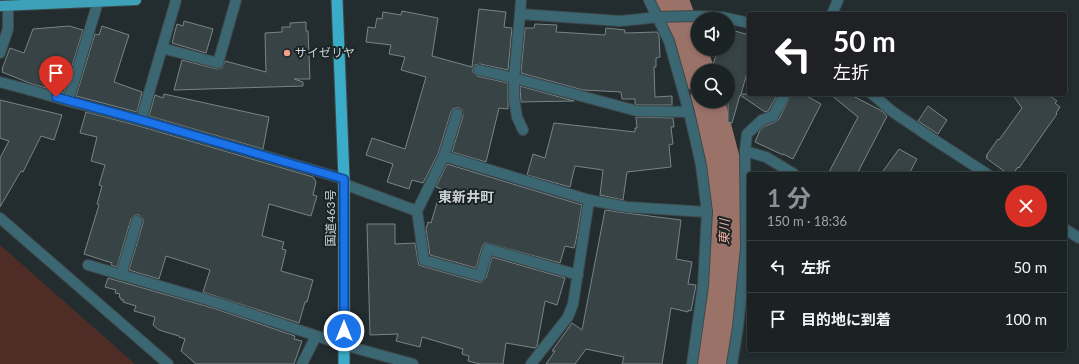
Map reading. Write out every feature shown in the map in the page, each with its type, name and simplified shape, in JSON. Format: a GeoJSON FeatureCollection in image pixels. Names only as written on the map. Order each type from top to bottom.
{"type":"FeatureCollection","features":[{"type":"Feature","properties":{"kind":"highway","name":"国道463号"},"geometry":{"type":"LineString","coordinates":[[338,0],[344,181],[344,364]]}},
{"type":"Feature","properties":{"kind":"main road"},"geometry":{"type":"LineString","coordinates":[[4,6],[22,2],[98,2],[136,0]]}},
{"type":"Feature","properties":{"kind":"street"},"geometry":{"type":"LineString","coordinates":[[141,120],[176,0]]}},
{"type":"Feature","properties":{"kind":"street"},"geometry":{"type":"LineString","coordinates":[[162,48],[218,63],[236,0]]}},
{"type":"Feature","properties":{"kind":"street"},"geometry":{"type":"LineString","coordinates":[[522,0],[514,78],[514,98],[516,117],[523,130]]}},
{"type":"Feature","properties":{"kind":"street"},"geometry":{"type":"LineString","coordinates":[[649,0],[662,17],[689,112],[701,165],[707,212],[703,286],[692,364]]}},
{"type":"Feature","properties":{"kind":"street"},"geometry":{"type":"LineString","coordinates":[[833,12],[838,0]]}},
{"type":"Feature","properties":{"kind":"street"},"geometry":{"type":"LineString","coordinates":[[68,101],[98,2]]}},
{"type":"Feature","properties":{"kind":"street"},"geometry":{"type":"LineString","coordinates":[[0,53],[8,29],[4,6]]}},
{"type":"Feature","properties":{"kind":"street"},"geometry":{"type":"LineString","coordinates":[[520,14],[620,21],[662,17],[722,17],[747,23]]}},
{"type":"Feature","properties":{"kind":"street"},"geometry":{"type":"LineString","coordinates":[[479,70],[636,111],[689,112]]}},
{"type":"Feature","properties":{"kind":"street"},"geometry":{"type":"LineString","coordinates":[[0,82],[141,120],[344,181],[417,211]]}},
{"type":"Feature","properties":{"kind":"street"},"geometry":{"type":"LineString","coordinates":[[747,216],[745,151],[747,134],[762,120],[773,116],[784,96]]}},
{"type":"Feature","properties":{"kind":"street"},"geometry":{"type":"LineString","coordinates":[[874,96],[932,140],[985,172]]}},
{"type":"Feature","properties":{"kind":"street"},"geometry":{"type":"LineString","coordinates":[[456,114],[444,156],[417,211],[424,260],[480,276],[488,249],[578,275]]}},
{"type":"Feature","properties":{"kind":"street"},"geometry":{"type":"LineString","coordinates":[[745,151],[766,157],[791,172]]}},
{"type":"Feature","properties":{"kind":"street"},"geometry":{"type":"LineString","coordinates":[[444,156],[589,200],[627,207],[707,212]]}},
{"type":"Feature","properties":{"kind":"street"},"geometry":{"type":"LineString","coordinates":[[531,364],[568,317],[573,304],[589,200]]}},
{"type":"Feature","properties":{"kind":"street"},"geometry":{"type":"LineString","coordinates":[[0,218],[168,364]]}},
{"type":"Feature","properties":{"kind":"street"},"geometry":{"type":"LineString","coordinates":[[121,275],[137,221]]}},
{"type":"Feature","properties":{"kind":"street"},"geometry":{"type":"LineString","coordinates":[[1067,230],[1079,238]]}},
{"type":"Feature","properties":{"kind":"street"},"geometry":{"type":"LineString","coordinates":[[732,364],[747,256]]}},
{"type":"Feature","properties":{"kind":"street"},"geometry":{"type":"LineString","coordinates":[[88,265],[218,303],[344,345],[413,364]]}},
{"type":"Feature","properties":{"kind":"street"},"geometry":{"type":"LineString","coordinates":[[302,364],[316,336]]}},
{"type":"Feature","properties":{"kind":"shaded area"},"geometry":{"type":"Polygon","coordinates":[[[0,245],[135,364],[0,364],[0,245]]]}},
{"type":"Feature","properties":{"kind":"building"},"geometry":{"type":"Polygon","coordinates":[[[479,9],[506,12],[504,27],[512,28],[508,70],[480,64],[475,65],[473,69],[473,72],[477,76],[508,83],[508,109],[499,108],[486,162],[452,152],[463,116],[462,110],[456,108],[451,112],[438,154],[423,183],[412,180],[409,189],[387,182],[393,164],[366,155],[372,138],[405,149],[426,77],[401,70],[405,57],[389,54],[391,45],[366,42],[368,27],[375,28],[377,18],[382,19],[383,12],[401,15],[402,11],[438,18],[432,56],[472,67],[479,9]]]}},
{"type":"Feature","properties":{"kind":"building"},"geometry":{"type":"Polygon","coordinates":[[[184,21],[213,29],[206,53],[172,43],[177,24],[183,26],[184,21]]]}},
{"type":"Feature","properties":{"kind":"building"},"geometry":{"type":"Polygon","coordinates":[[[306,22],[306,31],[308,31],[310,79],[294,79],[303,82],[303,86],[174,90],[182,60],[217,69],[222,68],[225,61],[266,72],[265,33],[282,32],[282,27],[290,27],[290,23],[306,22]]]}},
{"type":"Feature","properties":{"kind":"building"},"geometry":{"type":"Polygon","coordinates":[[[535,24],[557,25],[556,32],[605,35],[606,28],[625,30],[625,33],[657,32],[659,35],[660,57],[656,58],[656,67],[654,67],[655,97],[672,96],[672,105],[638,105],[635,104],[635,99],[622,99],[621,92],[583,90],[521,73],[525,28],[534,28],[535,24]]]}},
{"type":"Feature","properties":{"kind":"building"},"geometry":{"type":"Polygon","coordinates":[[[69,26],[83,30],[64,93],[32,84],[2,72],[10,48],[24,53],[33,29],[69,26]]]}},
{"type":"Feature","properties":{"kind":"building"},"geometry":{"type":"Polygon","coordinates":[[[102,26],[129,35],[114,82],[142,92],[137,112],[76,96],[95,34],[99,35],[102,26]]]}},
{"type":"Feature","properties":{"kind":"building"},"geometry":{"type":"Polygon","coordinates":[[[735,31],[747,34],[747,73],[741,94],[747,94],[747,96],[777,96],[768,111],[765,112],[740,95],[732,123],[728,122],[728,108],[735,108],[735,64],[713,64],[716,56],[735,56],[735,31]]]}},
{"type":"Feature","properties":{"kind":"building"},"geometry":{"type":"Polygon","coordinates":[[[520,86],[574,101],[521,102],[520,86]]]}},
{"type":"Feature","properties":{"kind":"building"},"geometry":{"type":"Polygon","coordinates":[[[164,94],[269,117],[263,149],[149,116],[155,95],[163,98],[164,94]]]}},
{"type":"Feature","properties":{"kind":"building"},"geometry":{"type":"Polygon","coordinates":[[[790,96],[807,96],[821,104],[793,159],[755,142],[760,130],[779,119],[790,96]]]}},
{"type":"Feature","properties":{"kind":"building"},"geometry":{"type":"Polygon","coordinates":[[[832,96],[853,96],[882,111],[887,116],[858,172],[829,172],[858,117],[832,96]]]}},
{"type":"Feature","properties":{"kind":"building"},"geometry":{"type":"Polygon","coordinates":[[[1013,96],[1050,96],[1057,101],[1055,103],[1060,107],[1056,113],[1057,114],[1019,168],[1018,167],[1014,172],[1005,172],[986,158],[988,156],[986,156],[1022,108],[1013,96]]]}},
{"type":"Feature","properties":{"kind":"building"},"geometry":{"type":"Polygon","coordinates":[[[0,100],[62,115],[54,140],[41,136],[23,172],[21,171],[0,207],[0,158],[9,141],[0,138],[0,100]]]}},
{"type":"Feature","properties":{"kind":"building"},"geometry":{"type":"Polygon","coordinates":[[[928,106],[947,120],[938,134],[918,121],[928,106]]]}},
{"type":"Feature","properties":{"kind":"building"},"geometry":{"type":"Polygon","coordinates":[[[86,112],[313,177],[316,182],[313,195],[317,196],[311,216],[269,204],[262,236],[284,242],[282,249],[286,250],[281,271],[313,280],[299,323],[203,292],[210,270],[166,256],[159,279],[129,270],[143,223],[143,219],[139,215],[135,215],[131,219],[117,267],[111,265],[112,263],[84,254],[99,205],[97,204],[102,186],[99,185],[105,165],[91,161],[97,137],[80,133],[86,112]]]}},
{"type":"Feature","properties":{"kind":"building"},"geometry":{"type":"Polygon","coordinates":[[[636,117],[673,118],[674,127],[671,127],[673,144],[669,145],[671,167],[627,172],[623,200],[600,195],[603,170],[575,166],[570,187],[527,175],[533,154],[545,158],[554,123],[635,132],[635,128],[637,128],[636,117]]]}},
{"type":"Feature","properties":{"kind":"building"},"geometry":{"type":"Polygon","coordinates":[[[899,149],[917,159],[910,172],[882,172],[899,149]]]}},
{"type":"Feature","properties":{"kind":"building"},"geometry":{"type":"Polygon","coordinates":[[[447,164],[582,205],[574,248],[565,246],[560,263],[487,243],[482,247],[476,268],[430,255],[426,229],[428,222],[431,223],[441,189],[436,187],[447,164]]]}},
{"type":"Feature","properties":{"kind":"building"},"geometry":{"type":"Polygon","coordinates":[[[605,210],[681,220],[676,259],[692,262],[688,284],[696,285],[691,311],[688,310],[688,312],[671,308],[662,364],[622,364],[624,357],[586,349],[575,364],[546,364],[555,351],[552,351],[572,323],[582,330],[605,210]]]}},
{"type":"Feature","properties":{"kind":"building"},"geometry":{"type":"Polygon","coordinates":[[[367,224],[395,224],[395,244],[415,243],[419,265],[478,282],[482,282],[486,278],[492,257],[565,278],[557,305],[545,301],[537,346],[535,348],[506,343],[503,364],[480,364],[468,361],[469,356],[462,354],[463,349],[422,337],[420,347],[396,341],[398,334],[370,335],[367,224]]]}},
{"type":"Feature","properties":{"kind":"building"},"geometry":{"type":"Polygon","coordinates":[[[108,278],[216,309],[295,336],[294,339],[302,341],[294,364],[196,364],[181,351],[185,339],[159,330],[153,325],[155,317],[134,311],[136,306],[123,302],[124,300],[121,300],[119,297],[120,294],[115,293],[116,290],[105,287],[108,278]]]}},
{"type":"Feature","properties":{"kind":"waterway","name":"東川"},"geometry":{"type":"LineString","coordinates":[[671,0],[694,64]]}},
{"type":"Feature","properties":{"kind":"waterway","name":"東川"},"geometry":{"type":"LineString","coordinates":[[709,108],[725,170],[723,270],[712,364]]}},
{"type":"Feature","properties":{"kind":"place","name":"サイゼリヤ"},"geometry":{"type":"Point","coordinates":[287,53]}},
{"type":"Feature","properties":{"kind":"district","name":"東新井町"},"geometry":{"type":"Point","coordinates":[466,197]}},
{"type":"Feature","properties":{"kind":"route"},"geometry":{"type":"LineString","coordinates":[[56,97],[344,179],[344,331]]}}]}
